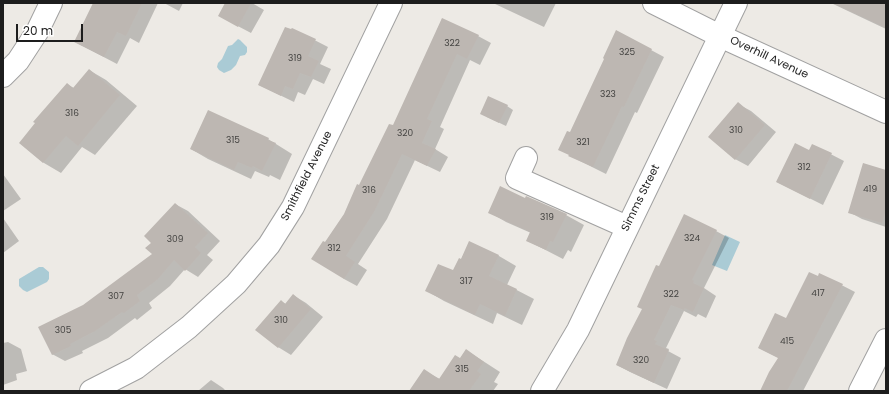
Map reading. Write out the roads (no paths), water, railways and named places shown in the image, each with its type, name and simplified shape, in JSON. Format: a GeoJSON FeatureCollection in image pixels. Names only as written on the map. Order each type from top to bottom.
{"type":"FeatureCollection","features":[{"type":"Feature","properties":{"kind":"street"},"geometry":{"type":"LineString","coordinates":[[3,76],[18,61],[37,32],[51,3]]}},
{"type":"Feature","properties":{"kind":"street","name":"Smithfield Avenue"},"geometry":{"type":"LineString","coordinates":[[91,391],[136,368],[189,327],[236,284],[269,246],[293,207],[391,3]]}},
{"type":"Feature","properties":{"kind":"street","name":"Overhill Avenue"},"geometry":{"type":"LineString","coordinates":[[654,3],[720,36],[886,112]]}},
{"type":"Feature","properties":{"kind":"street","name":"Simms Street"},"geometry":{"type":"LineString","coordinates":[[542,391],[578,330],[736,3]]}},
{"type":"Feature","properties":{"kind":"street"},"geometry":{"type":"LineString","coordinates":[[526,158],[517,178],[627,227]]}},
{"type":"Feature","properties":{"kind":"street"},"geometry":{"type":"LineString","coordinates":[[860,391],[886,340]]}},
{"type":"Feature","properties":{"kind":"water"},"geometry":{"type":"Polygon","coordinates":[[[238,39],[247,47],[247,52],[245,55],[240,56],[236,65],[231,70],[224,73],[217,67],[218,63],[222,59],[228,46],[232,45],[238,39]]]}},
{"type":"Feature","properties":{"kind":"water"},"geometry":{"type":"Polygon","coordinates":[[[725,235],[740,242],[727,271],[712,265],[725,235]]]}},
{"type":"Feature","properties":{"kind":"water"},"geometry":{"type":"Polygon","coordinates":[[[39,267],[43,267],[49,272],[49,279],[47,282],[27,292],[23,290],[19,286],[19,279],[39,267]]]}}]}
